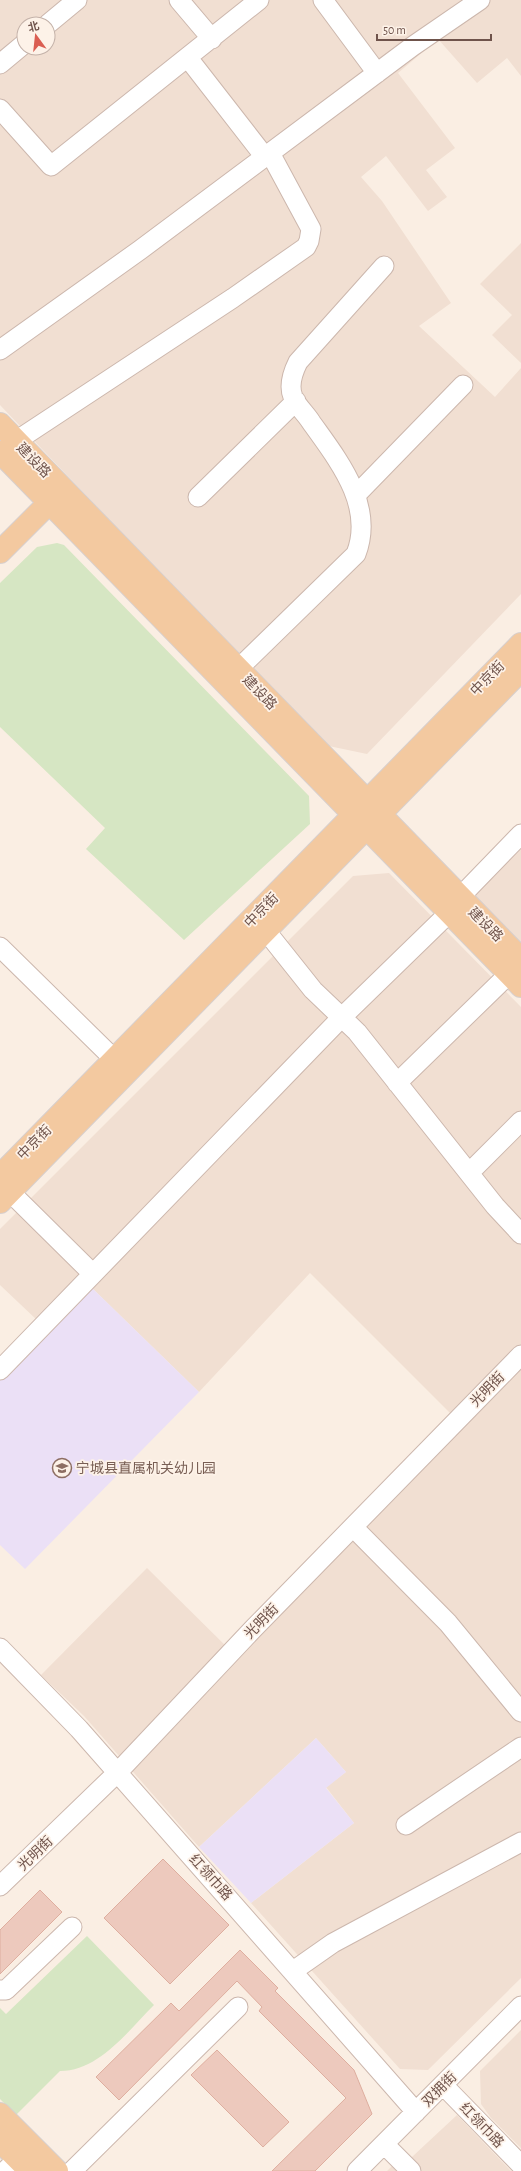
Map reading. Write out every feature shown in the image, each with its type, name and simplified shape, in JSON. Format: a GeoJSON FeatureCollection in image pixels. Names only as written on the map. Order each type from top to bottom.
{"type":"FeatureCollection","features":[{"type":"Feature","properties":{"kind":"main road","name":"建设路"},"geometry":{"type":"LineString","coordinates":[[0,424],[8,447],[49,503],[366,815],[454,905],[517,973]]}},
{"type":"Feature","properties":{"kind":"main road","name":"建设路"},"geometry":{"type":"LineString","coordinates":[[8,447],[238,669],[366,815]]}},
{"type":"Feature","properties":{"kind":"main road"},"geometry":{"type":"LineString","coordinates":[[0,552],[49,503]]}},
{"type":"Feature","properties":{"kind":"main road","name":"中京街"},"geometry":{"type":"LineString","coordinates":[[3,1190],[266,931],[366,815],[521,644]]}},
{"type":"Feature","properties":{"kind":"main road","name":"中京街"},"geometry":{"type":"LineString","coordinates":[[3,1190],[115,1060],[366,815],[521,670]]}},
{"type":"Feature","properties":{"kind":"main road"},"geometry":{"type":"LineString","coordinates":[[0,2114],[57,2171]]}},
{"type":"Feature","properties":{"kind":"main road"},"geometry":{"type":"LineString","coordinates":[[0,2141],[18,2167]]}},
{"type":"Feature","properties":{"kind":"street"},"geometry":{"type":"LineString","coordinates":[[56,17],[77,0]]}},
{"type":"Feature","properties":{"kind":"street"},"geometry":{"type":"LineString","coordinates":[[179,0],[212,39]]}},
{"type":"Feature","properties":{"kind":"street"},"geometry":{"type":"LineString","coordinates":[[0,108],[51,166],[259,0]]}},
{"type":"Feature","properties":{"kind":"street"},"geometry":{"type":"LineString","coordinates":[[323,0],[377,73]]}},
{"type":"Feature","properties":{"kind":"street"},"geometry":{"type":"LineString","coordinates":[[0,350],[140,250],[377,73],[480,0]]}},
{"type":"Feature","properties":{"kind":"street"},"geometry":{"type":"LineString","coordinates":[[0,64],[16,51]]}},
{"type":"Feature","properties":{"kind":"street"},"geometry":{"type":"LineString","coordinates":[[8,447],[245,290],[306,247],[310,241],[311,229],[268,155],[188,58]]}},
{"type":"Feature","properties":{"kind":"street"},"geometry":{"type":"LineString","coordinates":[[238,669],[356,554],[361,541],[361,513],[356,495],[329,448],[296,401],[292,392],[292,378],[298,362],[384,266]]}},
{"type":"Feature","properties":{"kind":"street"},"geometry":{"type":"LineString","coordinates":[[356,495],[464,385]]}},
{"type":"Feature","properties":{"kind":"street"},"geometry":{"type":"LineString","coordinates":[[198,497],[296,401]]}},
{"type":"Feature","properties":{"kind":"street"},"geometry":{"type":"LineString","coordinates":[[0,1370],[342,1017],[454,905],[521,834]]}},
{"type":"Feature","properties":{"kind":"street"},"geometry":{"type":"LineString","coordinates":[[266,931],[313,990],[357,1032],[468,1172],[521,1234]]}},
{"type":"Feature","properties":{"kind":"street"},"geometry":{"type":"LineString","coordinates":[[0,947],[115,1060]]}},
{"type":"Feature","properties":{"kind":"street"},"geometry":{"type":"LineString","coordinates":[[397,1083],[517,973]]}},
{"type":"Feature","properties":{"kind":"street"},"geometry":{"type":"LineString","coordinates":[[468,1172],[521,1121]]}},
{"type":"Feature","properties":{"kind":"street"},"geometry":{"type":"LineString","coordinates":[[3,1190],[93,1274]]}},
{"type":"Feature","properties":{"kind":"street","name":"光明街"},"geometry":{"type":"LineString","coordinates":[[0,1886],[118,1772],[353,1527],[521,1355]]}},
{"type":"Feature","properties":{"kind":"street"},"geometry":{"type":"LineString","coordinates":[[353,1527],[448,1623],[521,1712]]}},
{"type":"Feature","properties":{"kind":"street","name":"红领巾路"},"geometry":{"type":"LineString","coordinates":[[0,1648],[118,1772],[416,2112]]}},
{"type":"Feature","properties":{"kind":"street"},"geometry":{"type":"LineString","coordinates":[[406,1825],[521,1747]]}},
{"type":"Feature","properties":{"kind":"street"},"geometry":{"type":"LineString","coordinates":[[293,1971],[333,1943],[521,1842]]}},
{"type":"Feature","properties":{"kind":"street"},"geometry":{"type":"LineString","coordinates":[[0,1990],[6,1990],[72,1927]]}},
{"type":"Feature","properties":{"kind":"street","name":"双拥街"},"geometry":{"type":"LineString","coordinates":[[357,2171],[521,2006]]}},
{"type":"Feature","properties":{"kind":"street"},"geometry":{"type":"LineString","coordinates":[[72,2171],[238,2007]]}},
{"type":"Feature","properties":{"kind":"street","name":"红领巾路"},"geometry":{"type":"LineString","coordinates":[[443,2085],[521,2165]]}},
{"type":"Feature","properties":{"kind":"street"},"geometry":{"type":"LineString","coordinates":[[384,2144],[411,2171]]}},
{"type":"Feature","properties":{"kind":"shaded area"},"geometry":{"type":"Polygon","coordinates":[[[0,0],[521,0],[521,76],[507,58],[477,83],[438,39],[398,73],[455,148],[426,170],[447,197],[428,211],[386,156],[361,177],[382,201],[451,303],[419,326],[495,397],[521,368],[521,594],[367,754],[324,745],[0,405],[0,0]]]}},
{"type":"Feature","properties":{"kind":"shaded area"},"geometry":{"type":"Polygon","coordinates":[[[521,243],[521,363],[492,335],[512,315],[480,284],[521,243]]]}},
{"type":"Feature","properties":{"kind":"shaded area"},"geometry":{"type":"Polygon","coordinates":[[[521,845],[521,947],[471,896],[521,845]]]}},
{"type":"Feature","properties":{"kind":"shaded area"},"geometry":{"type":"Polygon","coordinates":[[[389,873],[521,1007],[521,1978],[428,2070],[400,2069],[251,1903],[354,1823],[326,1787],[346,1772],[316,1738],[199,1847],[84,1716],[41,1675],[147,1568],[238,1658],[462,1425],[310,1273],[199,1392],[90,1286],[38,1321],[0,1285],[0,1229],[353,876],[389,873]]]}},
{"type":"Feature","properties":{"kind":"shaded area","name":"宁城县直属机关幼儿园"},"geometry":{"type":"Polygon","coordinates":[[[90,1286],[199,1392],[25,1569],[0,1545],[0,1379],[90,1286]]]}},
{"type":"Feature","properties":{"kind":"shaded area"},"geometry":{"type":"Polygon","coordinates":[[[316,1738],[346,1772],[326,1788],[354,1823],[251,1903],[199,1847],[316,1738]]]}},
{"type":"Feature","properties":{"kind":"shaded area"},"geometry":{"type":"Polygon","coordinates":[[[521,2030],[521,2148],[491,2118],[481,2104],[480,2071],[521,2030]]]}},
{"type":"Feature","properties":{"kind":"shaded area"},"geometry":{"type":"Polygon","coordinates":[[[457,2115],[511,2171],[387,2171],[393,2165],[398,2170],[457,2115]]]}},
{"type":"Feature","properties":{"kind":"green space"},"geometry":{"type":"Polygon","coordinates":[[[57,543],[64,545],[309,796],[310,824],[184,940],[86,849],[105,828],[0,727],[0,583],[37,547],[57,543]]]}},
{"type":"Feature","properties":{"kind":"green space"},"geometry":{"type":"Polygon","coordinates":[[[87,1936],[154,2005],[112,2048],[87,2064],[74,2069],[60,2071],[16,2115],[0,2099],[0,2008],[6,2014],[87,1936]]]}},
{"type":"Feature","properties":{"kind":"building"},"geometry":{"type":"Polygon","coordinates":[[[163,1859],[229,1925],[170,1984],[104,1918],[163,1859]]]}},
{"type":"Feature","properties":{"kind":"building"},"geometry":{"type":"Polygon","coordinates":[[[40,1890],[62,1912],[0,1974],[0,1930],[40,1890]]]}},
{"type":"Feature","properties":{"kind":"building"},"geometry":{"type":"Polygon","coordinates":[[[240,1950],[278,1988],[275,1991],[354,2070],[372,2114],[315,2171],[272,2171],[346,2098],[259,2011],[262,2007],[237,1981],[119,2100],[96,2077],[171,2003],[179,2011],[240,1950]]]}},
{"type":"Feature","properties":{"kind":"building"},"geometry":{"type":"Polygon","coordinates":[[[217,2050],[289,2122],[263,2147],[191,2075],[217,2050]]]}},
{"type":"Feature","properties":{"kind":"place","name":"宁城县直属机关幼儿园"},"geometry":{"type":"Point","coordinates":[62,1468]}}]}
